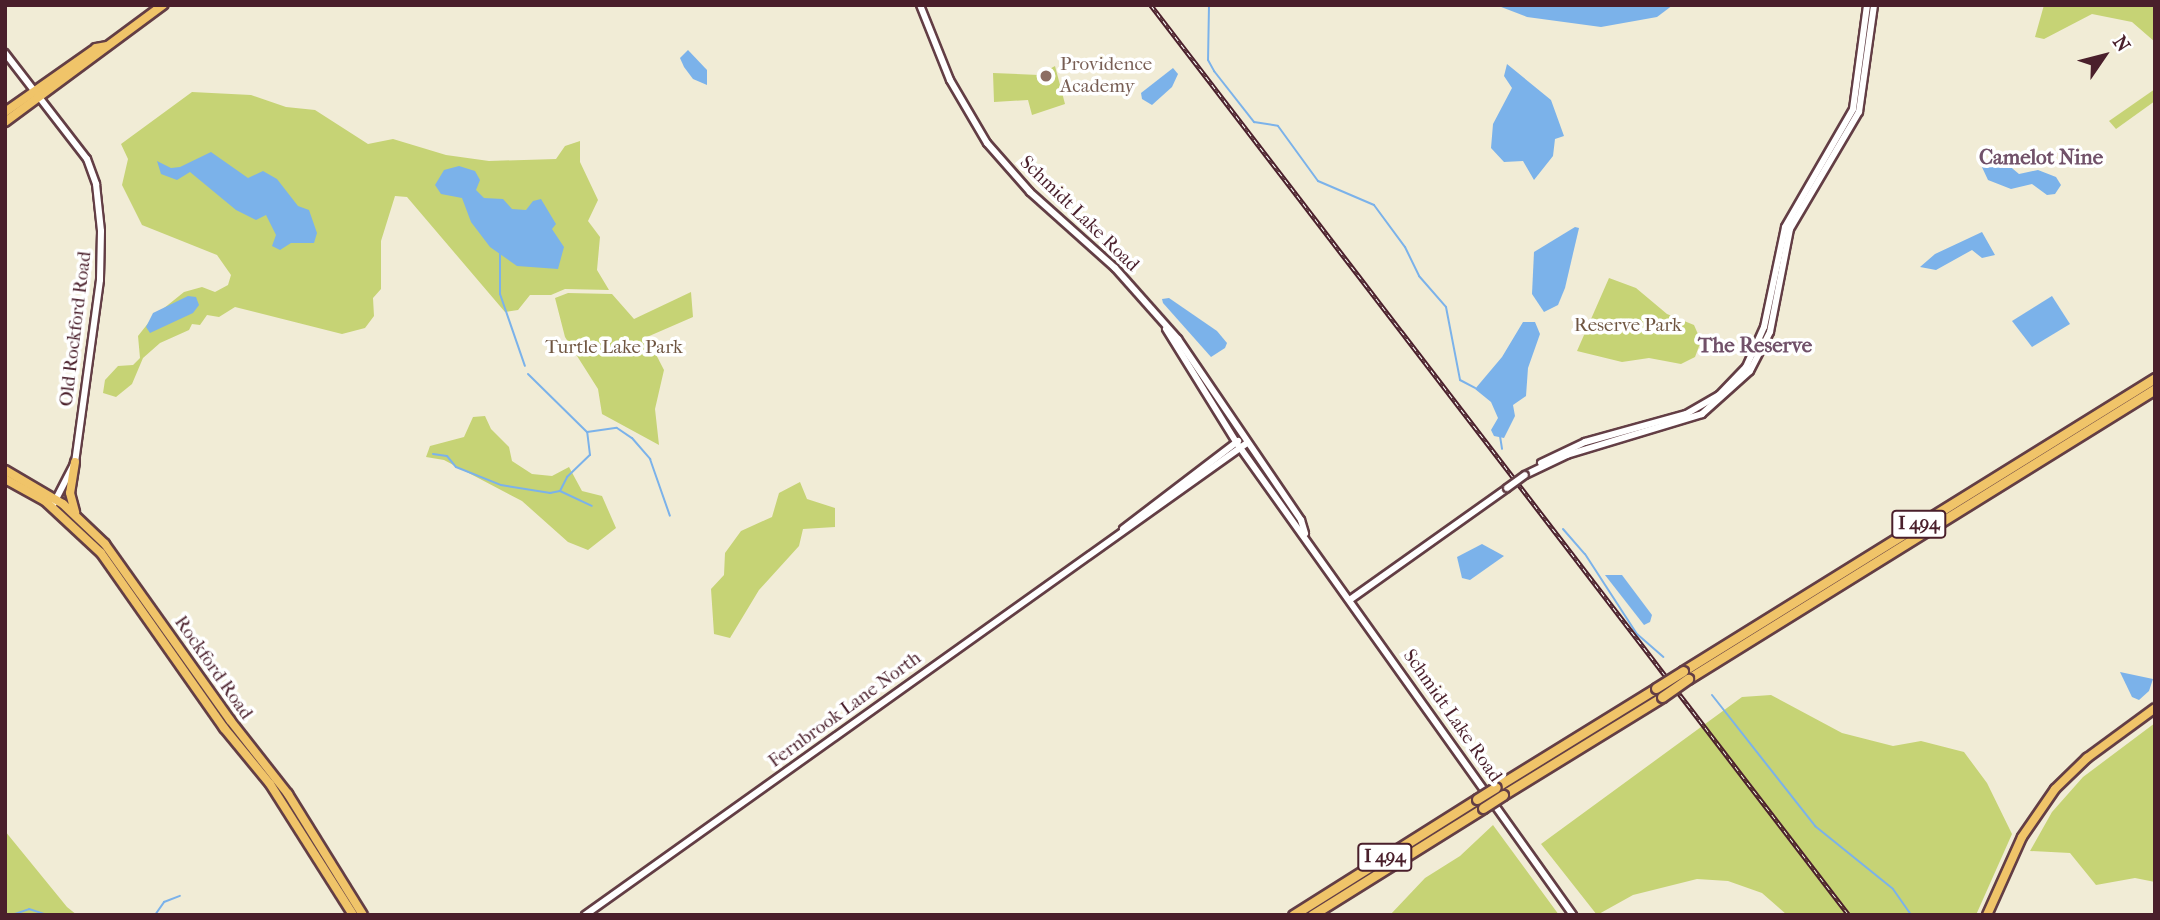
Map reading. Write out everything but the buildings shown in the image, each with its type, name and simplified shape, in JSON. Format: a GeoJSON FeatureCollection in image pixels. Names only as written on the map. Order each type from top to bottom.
{"type":"FeatureCollection","features":[{"type":"Feature","properties":{"kind":"highway","name":"I 494"},"geometry":{"type":"LineString","coordinates":[[1293,915],[1659,692],[2155,378]]}},
{"type":"Feature","properties":{"kind":"highway","name":"I 494"},"geometry":{"type":"LineString","coordinates":[[1686,675],[2155,389]]}},
{"type":"Feature","properties":{"kind":"highway","name":"I 494"},"geometry":{"type":"LineString","coordinates":[[1312,915],[1480,803]]}},
{"type":"Feature","properties":{"kind":"main road"},"geometry":{"type":"LineString","coordinates":[[5,122],[38,94],[163,5]]}},
{"type":"Feature","properties":{"kind":"main road"},"geometry":{"type":"LineString","coordinates":[[5,112],[38,94]]}},
{"type":"Feature","properties":{"kind":"main road"},"geometry":{"type":"LineString","coordinates":[[75,462],[70,497],[79,517]]}},
{"type":"Feature","properties":{"kind":"main road","name":"Rockford Road"},"geometry":{"type":"LineString","coordinates":[[5,470],[79,517],[119,563],[230,720],[276,776],[363,915]]}},
{"type":"Feature","properties":{"kind":"main road","name":"Rockford Road"},"geometry":{"type":"LineString","coordinates":[[5,479],[55,503],[101,553],[224,728],[270,784],[353,915]]}},
{"type":"Feature","properties":{"kind":"main road"},"geometry":{"type":"LineString","coordinates":[[1987,915],[2022,837],[2055,789],[2087,758],[2155,708]]}},
{"type":"Feature","properties":{"kind":"street","name":"Schmidt Lake Road"},"geometry":{"type":"LineString","coordinates":[[920,5],[950,80],[987,143],[1030,192],[1115,268],[1187,352],[1301,520],[1305,535]]}},
{"type":"Feature","properties":{"kind":"street"},"geometry":{"type":"LineString","coordinates":[[1351,599],[1560,451],[1700,407],[1746,367],[1764,327],[1785,227],[1853,109],[1867,5]]}},
{"type":"Feature","properties":{"kind":"street"},"geometry":{"type":"LineString","coordinates":[[1525,475],[1567,455],[1702,414],[1750,371],[1770,332],[1790,229],[1859,112],[1874,5]]}},
{"type":"Feature","properties":{"kind":"street","name":"Old Rockford Road"},"geometry":{"type":"LineString","coordinates":[[5,53],[87,159],[96,184],[101,231],[100,280],[75,462],[55,503]]}},
{"type":"Feature","properties":{"kind":"street","name":"Schmidt Lake Road"},"geometry":{"type":"LineString","coordinates":[[1166,329],[1238,445],[1351,599],[1573,915]]}},
{"type":"Feature","properties":{"kind":"street","name":"Fernbrook Lane North"},"geometry":{"type":"LineString","coordinates":[[584,915],[1246,441]]}},
{"type":"Feature","properties":{"kind":"green space"},"geometry":{"type":"Polygon","coordinates":[[[2044,5],[2155,5],[2155,42],[2132,22],[2092,14],[2044,39],[2035,37],[2044,5]]]}},
{"type":"Feature","properties":{"kind":"green space"},"geometry":{"type":"Polygon","coordinates":[[[1055,66],[1065,104],[1032,115],[1028,100],[994,102],[993,73],[1039,75],[1055,66]]]}},
{"type":"Feature","properties":{"kind":"green space"},"geometry":{"type":"Polygon","coordinates":[[[2155,89],[2155,101],[2116,129],[2109,121],[2155,89]]]}},
{"type":"Feature","properties":{"kind":"green space"},"geometry":{"type":"Polygon","coordinates":[[[192,92],[251,95],[286,107],[315,110],[368,144],[393,139],[446,155],[489,161],[556,159],[565,146],[580,141],[580,162],[598,200],[588,221],[600,237],[597,270],[609,290],[565,289],[551,295],[530,295],[518,310],[505,312],[407,197],[395,196],[381,241],[381,289],[373,298],[374,316],[365,328],[342,334],[235,307],[219,317],[207,315],[200,325],[192,324],[189,330],[160,343],[143,358],[132,384],[116,397],[103,393],[105,380],[118,366],[133,365],[140,358],[138,336],[153,317],[184,292],[202,287],[215,292],[228,285],[231,275],[217,255],[142,225],[122,185],[128,159],[121,144],[192,92]]]}},
{"type":"Feature","properties":{"kind":"green space","name":"Reserve Park"},"geometry":{"type":"Polygon","coordinates":[[[1609,278],[1636,288],[1667,314],[1694,325],[1701,341],[1695,357],[1681,364],[1649,358],[1622,362],[1577,351],[1609,278]]]}},
{"type":"Feature","properties":{"kind":"green space","name":"Turtle Lake Park"},"geometry":{"type":"Polygon","coordinates":[[[691,292],[693,317],[647,337],[664,370],[655,409],[659,445],[602,414],[598,389],[565,337],[555,298],[568,293],[612,294],[634,319],[691,292]]]}},
{"type":"Feature","properties":{"kind":"green space"},"geometry":{"type":"Polygon","coordinates":[[[485,416],[491,429],[509,447],[512,461],[532,474],[552,476],[569,467],[582,491],[602,496],[616,528],[588,550],[568,542],[522,501],[444,460],[426,457],[430,446],[464,437],[473,417],[485,416]]]}},
{"type":"Feature","properties":{"kind":"green space"},"geometry":{"type":"Polygon","coordinates":[[[800,482],[807,499],[835,508],[835,527],[803,529],[799,546],[759,590],[730,638],[714,634],[711,589],[724,575],[725,553],[741,531],[772,517],[779,493],[800,482]]]}},
{"type":"Feature","properties":{"kind":"green space"},"geometry":{"type":"Polygon","coordinates":[[[1771,695],[1842,733],[1893,746],[1921,741],[1964,752],[1987,783],[2012,834],[1976,915],[1787,915],[1762,893],[1728,881],[1697,879],[1633,895],[1597,915],[1541,844],[1742,697],[1771,695]]]}},
{"type":"Feature","properties":{"kind":"green space"},"geometry":{"type":"Polygon","coordinates":[[[2155,723],[2155,882],[2135,878],[2096,885],[2070,853],[2030,851],[2052,812],[2083,777],[2155,723]]]}},
{"type":"Feature","properties":{"kind":"green space"},"geometry":{"type":"Polygon","coordinates":[[[1493,825],[1559,915],[1390,915],[1425,878],[1460,856],[1493,825]]]}},
{"type":"Feature","properties":{"kind":"green space"},"geometry":{"type":"Polygon","coordinates":[[[5,831],[67,907],[77,915],[5,915],[5,831]]]}},
{"type":"Feature","properties":{"kind":"water"},"geometry":{"type":"Polygon","coordinates":[[[1496,5],[1673,5],[1657,17],[1601,27],[1527,17],[1496,5]]]}},
{"type":"Feature","properties":{"kind":"water"},"geometry":{"type":"Polygon","coordinates":[[[688,50],[707,70],[707,85],[693,79],[684,67],[680,58],[688,50]]]}},
{"type":"Feature","properties":{"kind":"water"},"geometry":{"type":"Polygon","coordinates":[[[1507,64],[1551,100],[1564,136],[1555,139],[1553,156],[1534,180],[1523,161],[1504,162],[1491,148],[1493,124],[1512,88],[1504,76],[1507,64]]]}},
{"type":"Feature","properties":{"kind":"water"},"geometry":{"type":"Polygon","coordinates":[[[1173,68],[1178,74],[1172,87],[1152,105],[1142,99],[1141,93],[1173,68]]]}},
{"type":"Feature","properties":{"kind":"water"},"geometry":{"type":"Polygon","coordinates":[[[211,152],[248,178],[263,171],[277,179],[298,206],[309,210],[317,233],[314,243],[291,243],[280,250],[272,246],[276,235],[266,215],[256,220],[236,210],[190,172],[177,180],[161,174],[157,161],[171,168],[180,167],[211,152]]]}},
{"type":"Feature","properties":{"kind":"water"},"geometry":{"type":"Polygon","coordinates":[[[2000,158],[2019,174],[2038,170],[2056,177],[2061,185],[2055,194],[2047,195],[2032,184],[2011,189],[1988,180],[1981,165],[2000,158]]]}},
{"type":"Feature","properties":{"kind":"water"},"geometry":{"type":"Polygon","coordinates":[[[459,166],[475,171],[480,180],[476,190],[484,198],[503,199],[512,209],[526,210],[533,201],[541,199],[556,224],[552,229],[564,247],[558,269],[517,266],[490,247],[471,222],[462,198],[441,194],[435,185],[444,170],[459,166]]]}},
{"type":"Feature","properties":{"kind":"water"},"geometry":{"type":"Polygon","coordinates":[[[1575,227],[1579,228],[1565,288],[1558,305],[1544,312],[1532,294],[1534,252],[1575,227]]]}},
{"type":"Feature","properties":{"kind":"water"},"geometry":{"type":"Polygon","coordinates":[[[1982,232],[1995,255],[1982,258],[1972,250],[1936,270],[1920,267],[1935,254],[1982,232]]]}},
{"type":"Feature","properties":{"kind":"water"},"geometry":{"type":"Polygon","coordinates":[[[188,296],[196,297],[199,305],[193,313],[150,333],[146,327],[153,313],[188,296]]]}},
{"type":"Feature","properties":{"kind":"water"},"geometry":{"type":"Polygon","coordinates":[[[2052,296],[2070,324],[2032,347],[2012,321],[2052,296]]]}},
{"type":"Feature","properties":{"kind":"water"},"geometry":{"type":"Polygon","coordinates":[[[1169,298],[1217,331],[1227,343],[1225,348],[1211,357],[1163,303],[1162,299],[1169,298]]]}},
{"type":"Feature","properties":{"kind":"water"},"geometry":{"type":"Polygon","coordinates":[[[1523,322],[1535,322],[1540,334],[1528,368],[1526,396],[1513,405],[1515,416],[1504,438],[1494,436],[1491,430],[1498,418],[1491,402],[1475,389],[1502,357],[1523,322]]]}},
{"type":"Feature","properties":{"kind":"water"},"geometry":{"type":"Polygon","coordinates":[[[1482,544],[1504,556],[1470,580],[1462,578],[1457,557],[1482,544]]]}},
{"type":"Feature","properties":{"kind":"water"},"geometry":{"type":"Polygon","coordinates":[[[1605,575],[1622,575],[1652,615],[1650,622],[1644,625],[1605,575]]]}},
{"type":"Feature","properties":{"kind":"water"},"geometry":{"type":"Polygon","coordinates":[[[2120,672],[2153,679],[2149,691],[2139,700],[2132,697],[2120,672]]]}},
{"type":"Feature","properties":{"kind":"waterway"},"geometry":{"type":"LineString","coordinates":[[1209,5],[1208,60],[1214,71],[1254,122],[1278,126],[1318,181],[1374,205],[1405,247],[1419,276],[1446,307],[1460,380],[1475,388]]}},
{"type":"Feature","properties":{"kind":"waterway"},"geometry":{"type":"LineString","coordinates":[[500,254],[500,294],[525,366]]}},
{"type":"Feature","properties":{"kind":"waterway"},"geometry":{"type":"LineString","coordinates":[[528,374],[587,432],[617,428],[632,438],[650,459],[670,516]]}},
{"type":"Feature","properties":{"kind":"waterway"},"geometry":{"type":"LineString","coordinates":[[433,454],[447,456],[456,467],[501,485],[550,493],[560,491],[567,477],[590,455],[587,432]]}},
{"type":"Feature","properties":{"kind":"waterway"},"geometry":{"type":"LineString","coordinates":[[1500,436],[1502,449]]}},
{"type":"Feature","properties":{"kind":"waterway"},"geometry":{"type":"LineString","coordinates":[[560,491],[592,506]]}},
{"type":"Feature","properties":{"kind":"waterway"},"geometry":{"type":"LineString","coordinates":[[1563,529],[1585,554],[1637,634],[1663,657]]}},
{"type":"Feature","properties":{"kind":"waterway"},"geometry":{"type":"LineString","coordinates":[[1712,695],[1815,826],[1893,889],[1911,915]]}},
{"type":"Feature","properties":{"kind":"waterway"},"geometry":{"type":"LineString","coordinates":[[155,915],[164,902],[180,896]]}},
{"type":"Feature","properties":{"kind":"waterway"},"geometry":{"type":"LineString","coordinates":[[12,915],[29,909],[47,915]]}},
{"type":"Feature","properties":{"kind":"railway"},"geometry":{"type":"LineString","coordinates":[[1151,5],[1849,915]]}},
{"type":"Feature","properties":{"kind":"place","name":"Providence Academy"},"geometry":{"type":"Point","coordinates":[1046,76]}},
{"type":"Feature","properties":{"kind":"district","name":"Camelot Nine"},"geometry":{"type":"Point","coordinates":[2041,157]}},
{"type":"Feature","properties":{"kind":"district","name":"The Reserve"},"geometry":{"type":"Point","coordinates":[1755,345]}}]}
